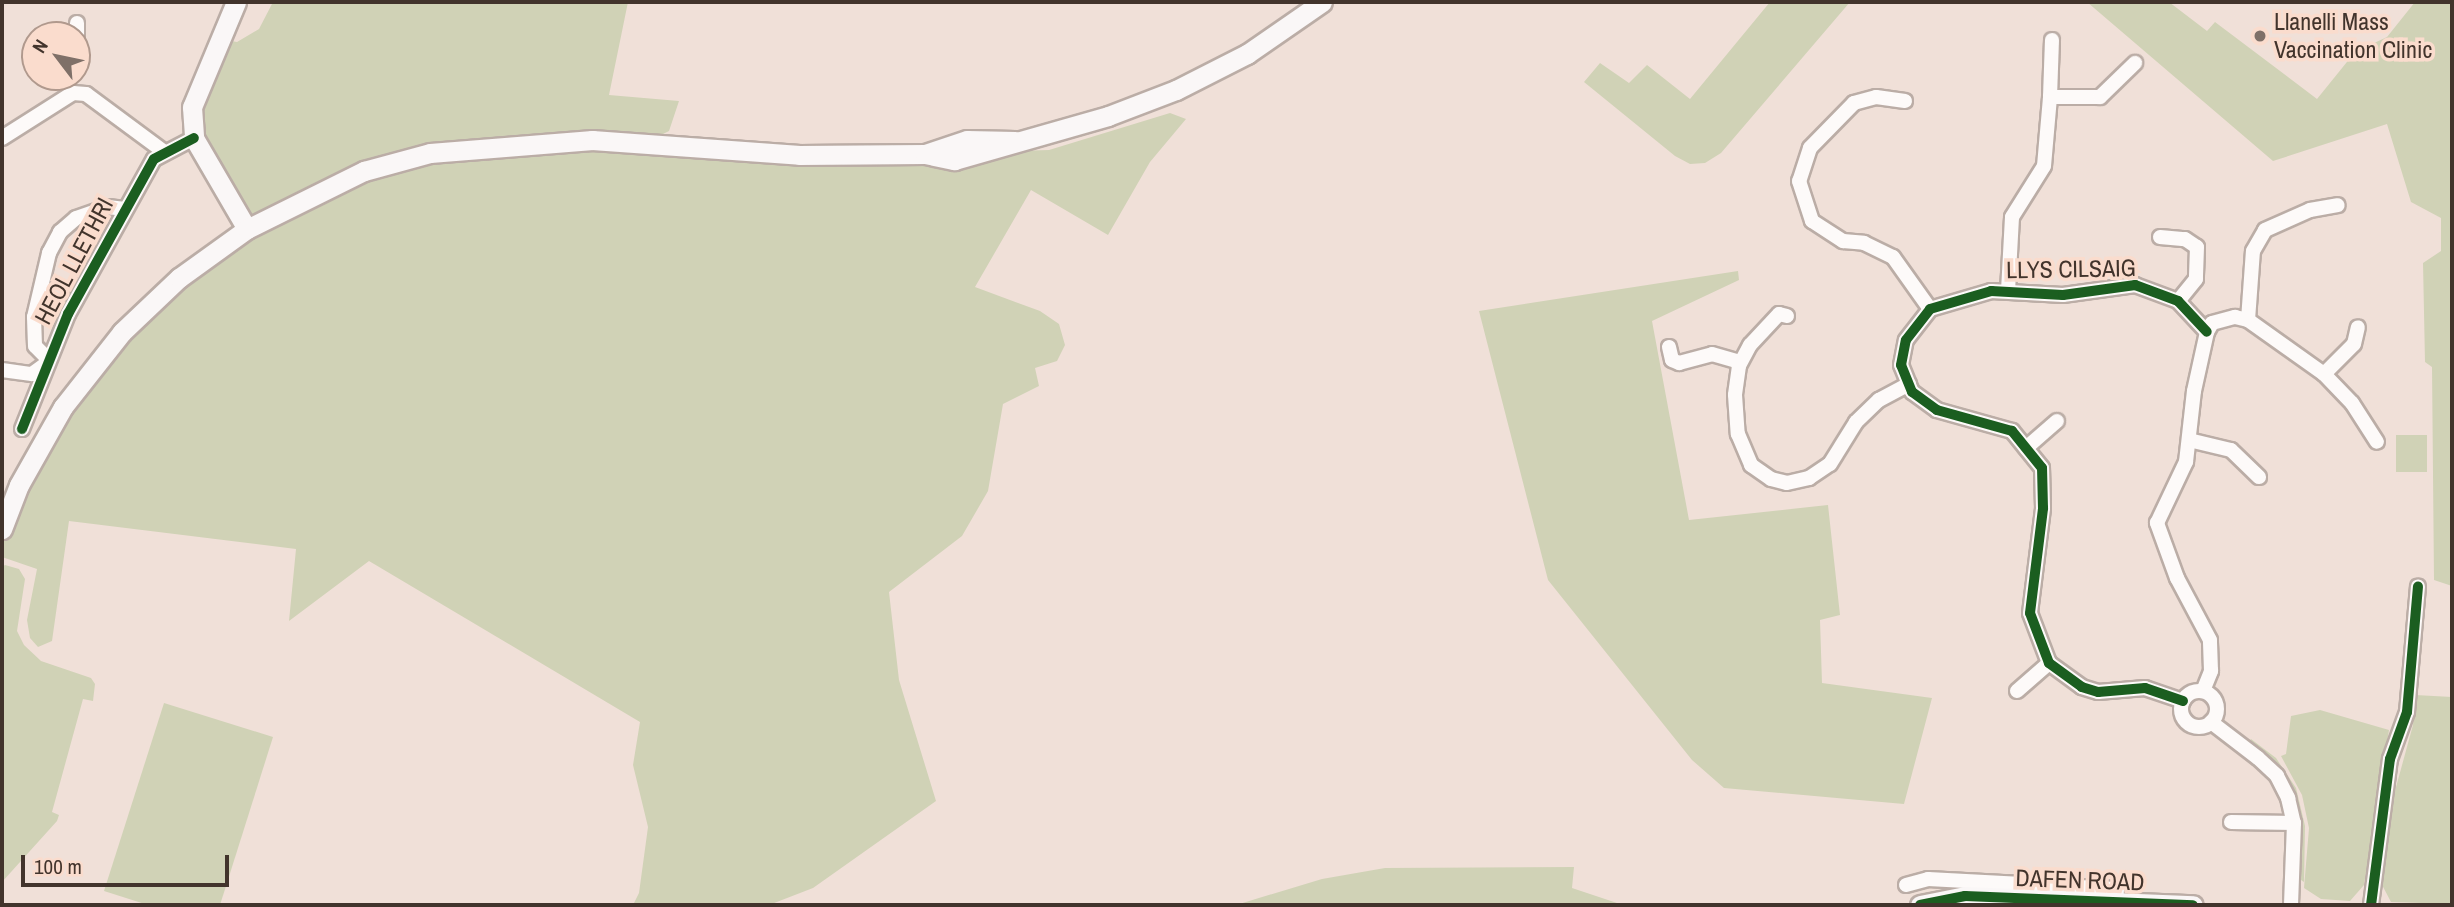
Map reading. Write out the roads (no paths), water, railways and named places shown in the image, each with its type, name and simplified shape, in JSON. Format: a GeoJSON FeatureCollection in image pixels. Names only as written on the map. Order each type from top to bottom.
{"type":"FeatureCollection","features":[{"type":"Feature","properties":{"kind":"main road"},"geometry":{"type":"LineString","coordinates":[[236,2],[191,107],[194,138],[247,229]]}},
{"type":"Feature","properties":{"kind":"main road"},"geometry":{"type":"LineString","coordinates":[[2,528],[19,485],[63,407],[122,332],[179,278],[247,229],[364,171],[430,153],[511,144],[592,140],[799,155],[925,153],[967,140],[1015,141],[1108,116],[1176,90],[1247,54],[1322,2]]}},
{"type":"Feature","properties":{"kind":"main road","name":"DAFEN ROAD"},"geometry":{"type":"LineString","coordinates":[[1920,905],[1965,896],[2193,905]]}},
{"type":"Feature","properties":{"kind":"street"},"geometry":{"type":"LineString","coordinates":[[2008,292],[2012,217],[2044,166],[2052,40]]}},
{"type":"Feature","properties":{"kind":"street"},"geometry":{"type":"LineString","coordinates":[[2050,97],[2099,97],[2135,63]]}},
{"type":"Feature","properties":{"kind":"street"},"geometry":{"type":"LineString","coordinates":[[84,91],[163,151],[194,138]]}},
{"type":"Feature","properties":{"kind":"street"},"geometry":{"type":"LineString","coordinates":[[2,138],[73,93],[86,94]]}},
{"type":"Feature","properties":{"kind":"street"},"geometry":{"type":"LineString","coordinates":[[1905,101],[1876,97],[1854,103],[1810,148],[1799,181],[1812,221],[1843,241],[1864,243],[1893,257],[1930,309],[1906,340],[1901,365],[1912,392],[1937,410],[2012,431],[2042,468],[2043,508],[2030,613],[2049,663],[2082,687],[2098,692],[2158,690],[2183,701]]}},
{"type":"Feature","properties":{"kind":"street","name":"HEOL LLETHRI"},"geometry":{"type":"LineString","coordinates":[[22,429],[47,362],[125,209],[163,151]]}},
{"type":"Feature","properties":{"kind":"street"},"geometry":{"type":"LineString","coordinates":[[2248,320],[2253,251],[2265,230],[2310,210],[2338,205]]}},
{"type":"Feature","properties":{"kind":"street"},"geometry":{"type":"LineString","coordinates":[[2,370],[32,374],[47,362],[35,346],[34,317],[49,253],[60,232],[76,218],[108,207],[125,209]]}},
{"type":"Feature","properties":{"kind":"street"},"geometry":{"type":"LineString","coordinates":[[2160,237],[2185,239],[2197,247],[2196,279],[2178,301]]}},
{"type":"Feature","properties":{"kind":"street","name":"LLYS CILSAIG"},"geometry":{"type":"LineString","coordinates":[[1930,309],[1976,293],[2063,295],[2135,285],[2178,301],[2207,332]]}},
{"type":"Feature","properties":{"kind":"street"},"geometry":{"type":"LineString","coordinates":[[1787,317],[1779,314],[1740,362],[1735,395],[1738,434],[1751,465],[1787,483],[1809,478],[1830,464],[1856,422],[1879,400],[1909,384]]}},
{"type":"Feature","properties":{"kind":"street"},"geometry":{"type":"LineString","coordinates":[[2203,691],[2211,671],[2210,640],[2177,578],[2157,523],[2186,461],[2194,391],[2207,332],[2212,323],[2235,317],[2248,320],[2324,374],[2352,403],[2378,442]]}},
{"type":"Feature","properties":{"kind":"street"},"geometry":{"type":"LineString","coordinates":[[2324,374],[2354,344],[2358,327]]}},
{"type":"Feature","properties":{"kind":"street"},"geometry":{"type":"LineString","coordinates":[[1669,347],[1672,360],[1679,363],[1712,354],[1740,362]]}},
{"type":"Feature","properties":{"kind":"street"},"geometry":{"type":"LineString","coordinates":[[2026,448],[2057,421]]}},
{"type":"Feature","properties":{"kind":"street"},"geometry":{"type":"LineString","coordinates":[[2189,440],[2231,450],[2259,477]]}},
{"type":"Feature","properties":{"kind":"street"},"geometry":{"type":"LineString","coordinates":[[2371,905],[2390,759],[2407,712],[2418,586]]}},
{"type":"Feature","properties":{"kind":"street"},"geometry":{"type":"LineString","coordinates":[[2017,691],[2049,663]]}},
{"type":"Feature","properties":{"kind":"street"},"geometry":{"type":"LineString","coordinates":[[2183,701],[2192,693],[2203,691]]}},
{"type":"Feature","properties":{"kind":"street"},"geometry":{"type":"LineString","coordinates":[[2183,701],[2186,721],[2201,727],[2211,722],[2216,702],[2203,691]]}},
{"type":"Feature","properties":{"kind":"street"},"geometry":{"type":"LineString","coordinates":[[2211,722],[2277,776],[2294,823],[2291,905]]}},
{"type":"Feature","properties":{"kind":"street"},"geometry":{"type":"LineString","coordinates":[[2231,822],[2294,823]]}},
{"type":"Feature","properties":{"kind":"street"},"geometry":{"type":"LineString","coordinates":[[1906,886],[1928,879],[2117,889],[2116,902]]}},
{"type":"Feature","properties":{"kind":"place","name":"Llanelli Mass Vaccination Clinic"},"geometry":{"type":"Point","coordinates":[2260,36]}}]}
